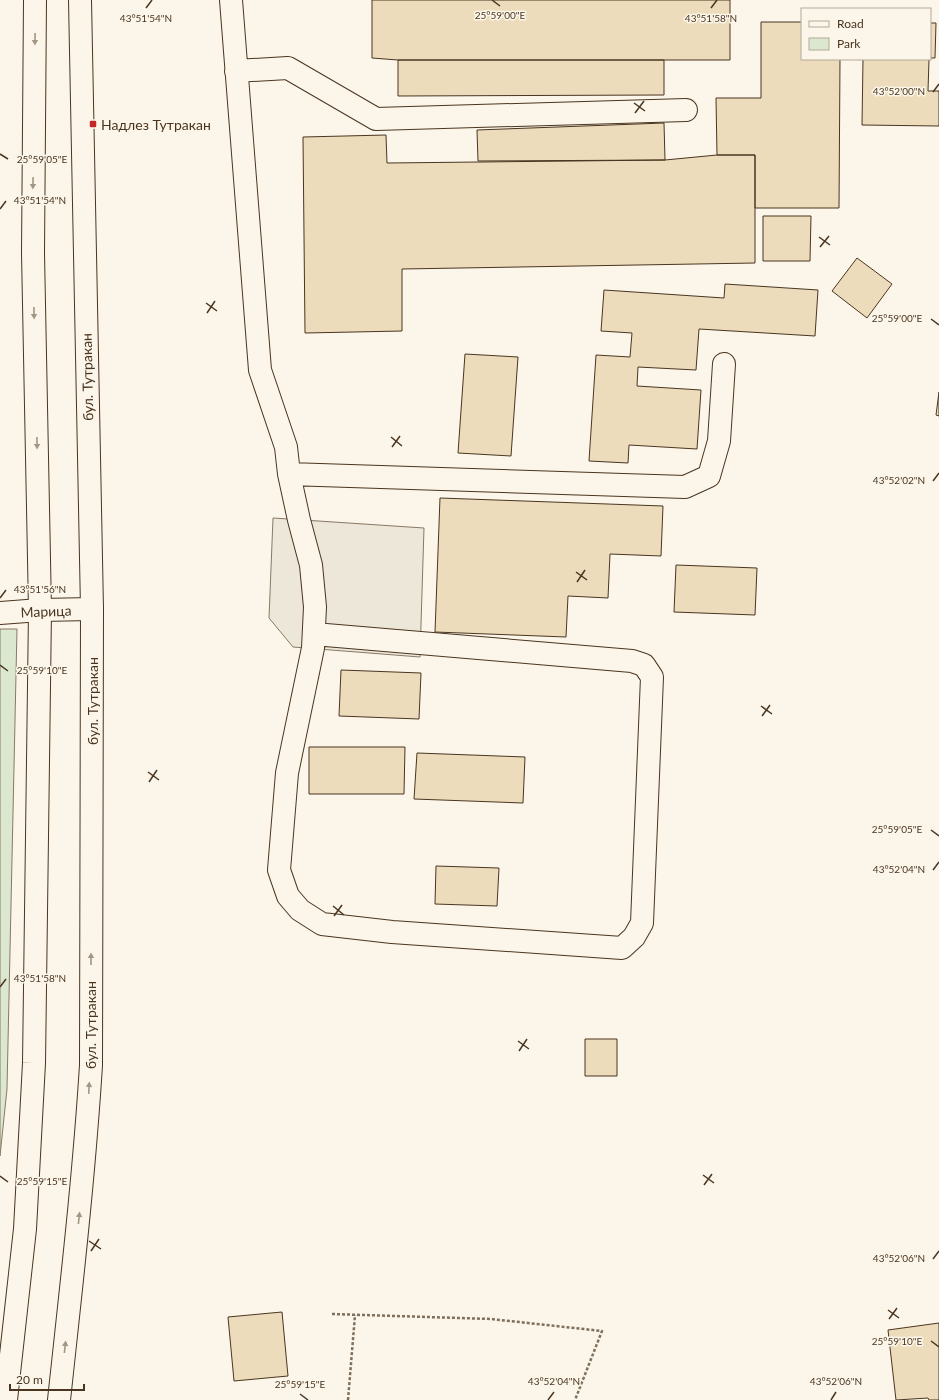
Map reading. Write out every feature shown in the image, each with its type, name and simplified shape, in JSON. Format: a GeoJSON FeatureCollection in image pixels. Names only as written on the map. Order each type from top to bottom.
{"type":"FeatureCollection","features":[{"type":"Feature","properties":{"kind":"main road"},"geometry":{"type":"LineString","coordinates":[[6,1400],[25,1229],[34,1063],[40,610],[33,253],[35,0]]}},
{"type":"Feature","properties":{"kind":"main road","name":"бул. Тутракан"},"geometry":{"type":"LineString","coordinates":[[59,1400],[87,1138],[91,1065],[92,609],[80,0]]}},
{"type":"Feature","properties":{"kind":"main road"},"geometry":{"type":"LineString","coordinates":[[231,0],[260,370],[286,448],[289,474],[311,565],[315,607],[313,648],[287,773],[279,870],[288,896],[300,910],[322,924],[392,932],[622,948],[634,937],[642,923],[652,677],[644,665],[632,661],[314,634]]}},
{"type":"Feature","properties":{"kind":"main road"},"geometry":{"type":"LineString","coordinates":[[236,71],[288,68],[376,119],[686,110]]}},
{"type":"Feature","properties":{"kind":"main road"},"geometry":{"type":"LineString","coordinates":[[289,474],[685,487],[709,476],[719,441],[724,364]]}},
{"type":"Feature","properties":{"kind":"main road","name":"Марица"},"geometry":{"type":"LineString","coordinates":[[0,613],[40,610],[92,609]]}},
{"type":"Feature","properties":{"kind":"path"},"geometry":{"type":"LineString","coordinates":[[332,1314],[491,1319],[602,1331],[575,1400]]}},
{"type":"Feature","properties":{"kind":"path"},"geometry":{"type":"LineString","coordinates":[[348,1400],[355,1315]]}},
{"type":"Feature","properties":{"kind":"green space"},"geometry":{"type":"Polygon","coordinates":[[[0,629],[17,629],[7,1089],[0,1156],[0,629]]]}},
{"type":"Feature","properties":{"kind":"shaded area"},"geometry":{"type":"Polygon","coordinates":[[[273,518],[424,528],[420,657],[293,647],[269,618],[273,518]]]}},
{"type":"Feature","properties":{"kind":"building"},"geometry":{"type":"Polygon","coordinates":[[[372,0],[730,0],[730,60],[398,60],[372,58],[372,0]]]}},
{"type":"Feature","properties":{"kind":"building"},"geometry":{"type":"Polygon","coordinates":[[[761,22],[801,22],[801,60],[840,60],[839,208],[755,208],[755,155],[717,155],[716,98],[761,98],[761,22]]]}},
{"type":"Feature","properties":{"kind":"building"},"geometry":{"type":"Polygon","coordinates":[[[931,23],[936,23],[935,58],[931,58],[931,23]]]}},
{"type":"Feature","properties":{"kind":"building"},"geometry":{"type":"Polygon","coordinates":[[[398,60],[664,60],[664,95],[398,96],[398,60]]]}},
{"type":"Feature","properties":{"kind":"building"},"geometry":{"type":"Polygon","coordinates":[[[863,60],[929,60],[928,91],[939,91],[939,126],[862,125],[863,60]]]}},
{"type":"Feature","properties":{"kind":"building"},"geometry":{"type":"Polygon","coordinates":[[[664,123],[665,160],[478,161],[477,130],[664,123]]]}},
{"type":"Feature","properties":{"kind":"building"},"geometry":{"type":"Polygon","coordinates":[[[386,135],[387,163],[665,160],[717,155],[755,155],[755,263],[402,269],[402,331],[305,333],[303,137],[386,135]]]}},
{"type":"Feature","properties":{"kind":"building"},"geometry":{"type":"Polygon","coordinates":[[[763,216],[811,216],[810,261],[763,261],[763,216]]]}},
{"type":"Feature","properties":{"kind":"building"},"geometry":{"type":"Polygon","coordinates":[[[857,258],[892,284],[867,318],[832,291],[857,258]]]}},
{"type":"Feature","properties":{"kind":"building"},"geometry":{"type":"Polygon","coordinates":[[[725,284],[818,290],[815,336],[699,329],[696,370],[638,367],[637,386],[701,390],[697,449],[629,445],[628,463],[589,461],[596,355],[630,357],[632,333],[601,331],[604,290],[724,298],[725,284]]]}},
{"type":"Feature","properties":{"kind":"building"},"geometry":{"type":"Polygon","coordinates":[[[465,354],[518,357],[511,456],[458,453],[465,354]]]}},
{"type":"Feature","properties":{"kind":"building"},"geometry":{"type":"Polygon","coordinates":[[[939,392],[939,416],[936,415],[939,392]]]}},
{"type":"Feature","properties":{"kind":"building"},"geometry":{"type":"Polygon","coordinates":[[[440,498],[663,506],[661,556],[610,554],[608,598],[568,596],[566,637],[435,632],[440,498]]]}},
{"type":"Feature","properties":{"kind":"building"},"geometry":{"type":"Polygon","coordinates":[[[676,565],[757,568],[755,615],[674,612],[676,565]]]}},
{"type":"Feature","properties":{"kind":"building"},"geometry":{"type":"Polygon","coordinates":[[[341,670],[421,673],[419,719],[339,716],[341,670]]]}},
{"type":"Feature","properties":{"kind":"building"},"geometry":{"type":"Polygon","coordinates":[[[309,747],[405,747],[404,794],[309,794],[309,747]]]}},
{"type":"Feature","properties":{"kind":"building"},"geometry":{"type":"Polygon","coordinates":[[[417,753],[525,757],[523,803],[414,799],[417,753]]]}},
{"type":"Feature","properties":{"kind":"building"},"geometry":{"type":"Polygon","coordinates":[[[436,866],[499,868],[497,906],[435,904],[436,866]]]}},
{"type":"Feature","properties":{"kind":"building"},"geometry":{"type":"Polygon","coordinates":[[[585,1039],[617,1039],[617,1076],[585,1076],[585,1039]]]}},
{"type":"Feature","properties":{"kind":"building"},"geometry":{"type":"Polygon","coordinates":[[[282,1312],[288,1376],[234,1381],[228,1317],[282,1312]]]}},
{"type":"Feature","properties":{"kind":"building"},"geometry":{"type":"Polygon","coordinates":[[[939,1323],[939,1400],[929,1400],[928,1398],[896,1400],[888,1330],[939,1323]]]}},
{"type":"Feature","properties":{"kind":"place","name":"Надлез Тутракан"},"geometry":{"type":"Point","coordinates":[93,124]}}]}
